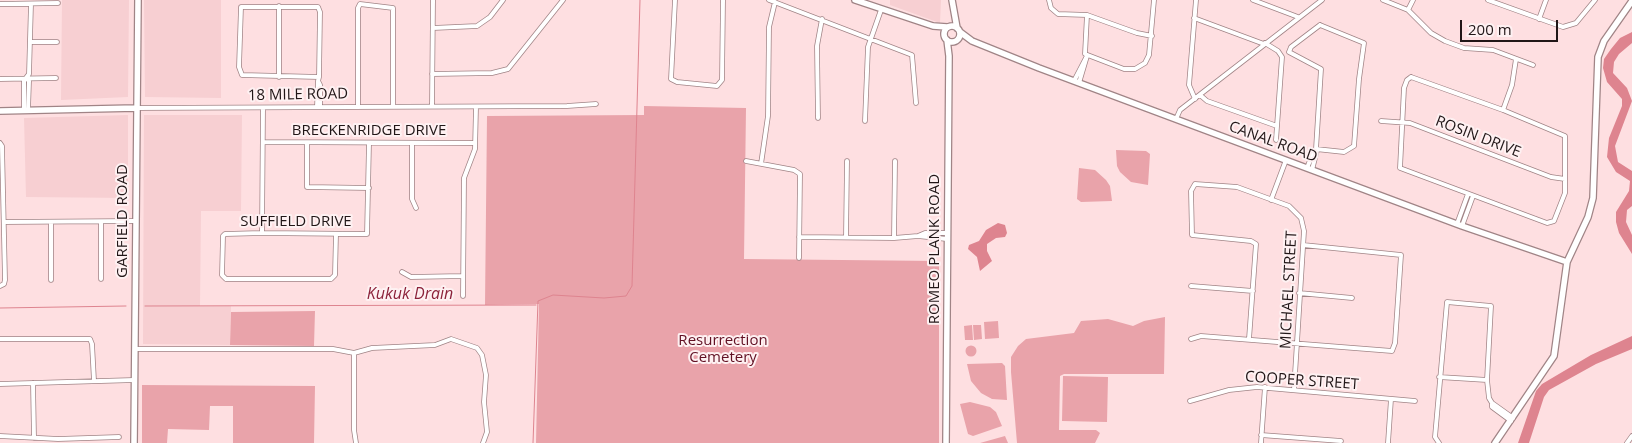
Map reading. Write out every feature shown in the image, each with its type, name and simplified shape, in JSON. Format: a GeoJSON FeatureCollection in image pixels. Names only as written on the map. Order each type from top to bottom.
{"type":"FeatureCollection","features":[{"type":"Feature","properties":{"kind":"street","name":"GARFIELD ROAD"},"geometry":{"type":"LineString","coordinates":[[134,443],[138,0]]}},
{"type":"Feature","properties":{"kind":"street"},"geometry":{"type":"LineString","coordinates":[[432,106],[433,0]]}},
{"type":"Feature","properties":{"kind":"street"},"geometry":{"type":"LineString","coordinates":[[433,28],[477,26],[490,18],[503,0]]}},
{"type":"Feature","properties":{"kind":"street"},"geometry":{"type":"LineString","coordinates":[[432,74],[492,73],[508,69],[563,0]]}},
{"type":"Feature","properties":{"kind":"street"},"geometry":{"type":"LineString","coordinates":[[675,0],[671,79],[677,82],[720,85],[723,0]]}},
{"type":"Feature","properties":{"kind":"street"},"geometry":{"type":"LineString","coordinates":[[770,0],[871,37],[914,56],[916,103]]}},
{"type":"Feature","properties":{"kind":"street"},"geometry":{"type":"LineString","coordinates":[[855,0],[932,26],[959,30]]}},
{"type":"Feature","properties":{"kind":"street"},"geometry":{"type":"LineString","coordinates":[[952,0],[953,13],[959,30]]}},
{"type":"Feature","properties":{"kind":"street"},"geometry":{"type":"LineString","coordinates":[[1049,0],[1051,8],[1058,14],[1087,15],[1152,36]]}},
{"type":"Feature","properties":{"kind":"street"},"geometry":{"type":"LineString","coordinates":[[1087,15],[1084,52],[1087,56],[1132,70],[1145,63],[1151,47],[1154,0]]}},
{"type":"Feature","properties":{"kind":"street"},"geometry":{"type":"LineString","coordinates":[[1195,99],[1188,85],[1196,0]]}},
{"type":"Feature","properties":{"kind":"street"},"geometry":{"type":"LineString","coordinates":[[1253,0],[1298,17]]}},
{"type":"Feature","properties":{"kind":"street"},"geometry":{"type":"LineString","coordinates":[[1178,120],[1183,108],[1322,0]]}},
{"type":"Feature","properties":{"kind":"street"},"geometry":{"type":"LineString","coordinates":[[1383,0],[1408,10],[1431,33],[1445,42],[1464,48],[1494,50],[1533,65]]}},
{"type":"Feature","properties":{"kind":"street"},"geometry":{"type":"LineString","coordinates":[[1408,10],[1413,0]]}},
{"type":"Feature","properties":{"kind":"street"},"geometry":{"type":"LineString","coordinates":[[1488,0],[1561,27],[1571,26],[1579,21],[1595,0]]}},
{"type":"Feature","properties":{"kind":"street"},"geometry":{"type":"LineString","coordinates":[[1502,5],[1504,0]]}},
{"type":"Feature","properties":{"kind":"street"},"geometry":{"type":"LineString","coordinates":[[1539,19],[1546,0]]}},
{"type":"Feature","properties":{"kind":"street"},"geometry":{"type":"LineString","coordinates":[[1494,443],[1512,420],[1554,356],[1567,262],[1588,217],[1594,198],[1596,72],[1599,52],[1608,34],[1632,1]]}},
{"type":"Feature","properties":{"kind":"street"},"geometry":{"type":"LineString","coordinates":[[761,164],[768,116],[769,27],[774,2]]}},
{"type":"Feature","properties":{"kind":"street"},"geometry":{"type":"LineString","coordinates":[[0,4],[58,3]]}},
{"type":"Feature","properties":{"kind":"street"},"geometry":{"type":"LineString","coordinates":[[26,110],[24,80],[29,74],[31,4]]}},
{"type":"Feature","properties":{"kind":"street"},"geometry":{"type":"LineString","coordinates":[[358,107],[358,8],[360,4],[389,6],[393,8],[393,107]]}},
{"type":"Feature","properties":{"kind":"street"},"geometry":{"type":"LineString","coordinates":[[279,6],[279,77]]}},
{"type":"Feature","properties":{"kind":"street"},"geometry":{"type":"LineString","coordinates":[[318,79],[242,75],[239,67],[241,7],[318,7],[320,12],[319,107]]}},
{"type":"Feature","properties":{"kind":"street"},"geometry":{"type":"LineString","coordinates":[[865,121],[866,60],[871,37],[882,10]]}},
{"type":"Feature","properties":{"kind":"street"},"geometry":{"type":"LineString","coordinates":[[932,26],[945,37],[953,13]]}},
{"type":"Feature","properties":{"kind":"street"},"geometry":{"type":"LineString","coordinates":[[1194,18],[1278,51],[1282,57],[1276,140]]}},
{"type":"Feature","properties":{"kind":"street"},"geometry":{"type":"LineString","coordinates":[[818,118],[817,46],[822,19]]}},
{"type":"Feature","properties":{"kind":"street"},"geometry":{"type":"LineString","coordinates":[[1309,169],[1313,154],[1317,150],[1321,69],[1293,56],[1289,52],[1291,47],[1320,25],[1363,41],[1364,48],[1359,79],[1354,147],[1340,152],[1317,150]]}},
{"type":"Feature","properties":{"kind":"street","name":"CANAL ROAD"},"geometry":{"type":"LineString","coordinates":[[959,30],[972,41]]}},
{"type":"Feature","properties":{"kind":"street","name":"ROMEO PLANK ROAD"},"geometry":{"type":"LineString","coordinates":[[949,56],[959,30]]}},
{"type":"Feature","properties":{"kind":"street","name":"CANAL ROAD"},"geometry":{"type":"LineString","coordinates":[[945,37],[972,41],[1459,225],[1567,262]]}},
{"type":"Feature","properties":{"kind":"street","name":"ROMEO PLANK ROAD"},"geometry":{"type":"LineString","coordinates":[[945,37],[949,56],[946,443]]}},
{"type":"Feature","properties":{"kind":"street"},"geometry":{"type":"LineString","coordinates":[[30,42],[57,42]]}},
{"type":"Feature","properties":{"kind":"street"},"geometry":{"type":"LineString","coordinates":[[1077,82],[1087,56]]}},
{"type":"Feature","properties":{"kind":"street"},"geometry":{"type":"LineString","coordinates":[[1503,110],[1512,85],[1516,59]]}},
{"type":"Feature","properties":{"kind":"street"},"geometry":{"type":"LineString","coordinates":[[0,79],[56,78]]}},
{"type":"Feature","properties":{"kind":"street"},"geometry":{"type":"LineString","coordinates":[[1408,78],[1415,78],[1503,110],[1565,136],[1566,179],[1563,201],[1551,223],[1400,168],[1404,88],[1408,78]]}},
{"type":"Feature","properties":{"kind":"street"},"geometry":{"type":"LineString","coordinates":[[1200,95],[1208,101],[1277,126]]}},
{"type":"Feature","properties":{"kind":"street","name":"18 MILE ROAD"},"geometry":{"type":"LineString","coordinates":[[0,111],[596,104]]}},
{"type":"Feature","properties":{"kind":"street"},"geometry":{"type":"LineString","coordinates":[[463,296],[464,178],[476,143],[476,106]]}},
{"type":"Feature","properties":{"kind":"street"},"geometry":{"type":"LineString","coordinates":[[262,233],[263,108]]}},
{"type":"Feature","properties":{"kind":"street","name":"ROSIN DRIVE"},"geometry":{"type":"LineString","coordinates":[[1381,121],[1410,123],[1555,178],[1566,179]]}},
{"type":"Feature","properties":{"kind":"street","name":"BRECKENRIDGE DRIVE"},"geometry":{"type":"LineString","coordinates":[[263,142],[476,143]]}},
{"type":"Feature","properties":{"kind":"street"},"geometry":{"type":"LineString","coordinates":[[0,143],[5,280],[2,286]]}},
{"type":"Feature","properties":{"kind":"street"},"geometry":{"type":"LineString","coordinates":[[307,143],[307,187],[369,188]]}},
{"type":"Feature","properties":{"kind":"street","name":"SUFFIELD DRIVE"},"geometry":{"type":"LineString","coordinates":[[336,234],[334,278],[224,278],[224,235],[262,233],[367,234],[369,232],[369,143]]}},
{"type":"Feature","properties":{"kind":"street"},"geometry":{"type":"LineString","coordinates":[[412,143],[412,198],[416,208]]}},
{"type":"Feature","properties":{"kind":"street"},"geometry":{"type":"LineString","coordinates":[[1271,200],[1286,160]]}},
{"type":"Feature","properties":{"kind":"street"},"geometry":{"type":"LineString","coordinates":[[746,161],[794,170],[800,174],[799,258]]}},
{"type":"Feature","properties":{"kind":"street"},"geometry":{"type":"LineString","coordinates":[[846,237],[847,161]]}},
{"type":"Feature","properties":{"kind":"street"},"geometry":{"type":"LineString","coordinates":[[894,238],[895,161]]}},
{"type":"Feature","properties":{"kind":"street","name":"MICHAEL STREET"},"geometry":{"type":"LineString","coordinates":[[1253,291],[1255,242],[1192,235],[1192,186],[1231,185],[1289,206],[1298,214],[1303,225],[1303,245],[1294,390]]}},
{"type":"Feature","properties":{"kind":"street"},"geometry":{"type":"LineString","coordinates":[[1459,225],[1468,194]]}},
{"type":"Feature","properties":{"kind":"street"},"geometry":{"type":"LineString","coordinates":[[1459,225],[1473,196]]}},
{"type":"Feature","properties":{"kind":"street"},"geometry":{"type":"LineString","coordinates":[[4,222],[135,222]]}},
{"type":"Feature","properties":{"kind":"street"},"geometry":{"type":"LineString","coordinates":[[51,222],[51,280]]}},
{"type":"Feature","properties":{"kind":"street"},"geometry":{"type":"LineString","coordinates":[[100,222],[101,279]]}},
{"type":"Feature","properties":{"kind":"street"},"geometry":{"type":"LineString","coordinates":[[799,236],[894,238],[947,236]]}},
{"type":"Feature","properties":{"kind":"street"},"geometry":{"type":"LineString","coordinates":[[1191,338],[1201,336],[1388,352],[1393,350],[1401,254],[1303,245]]}},
{"type":"Feature","properties":{"kind":"street"},"geometry":{"type":"LineString","coordinates":[[402,272],[412,277],[463,276]]}},
{"type":"Feature","properties":{"kind":"street"},"geometry":{"type":"LineString","coordinates":[[1191,286],[1253,291],[1249,339]]}},
{"type":"Feature","properties":{"kind":"street"},"geometry":{"type":"LineString","coordinates":[[1299,293],[1352,298]]}},
{"type":"Feature","properties":{"kind":"street"},"geometry":{"type":"LineString","coordinates":[[1439,443],[1435,437],[1447,302],[1491,306],[1487,380],[1489,398],[1492,403],[1512,420]]}},
{"type":"Feature","properties":{"kind":"street"},"geometry":{"type":"LineString","coordinates":[[0,339],[90,339],[92,344],[94,381]]}},
{"type":"Feature","properties":{"kind":"street"},"geometry":{"type":"LineString","coordinates":[[135,349],[337,350],[354,353],[372,348],[435,345],[451,339],[476,348],[482,355],[486,375],[484,402],[487,435],[483,443]]}},
{"type":"Feature","properties":{"kind":"street"},"geometry":{"type":"LineString","coordinates":[[354,353],[354,430],[356,443]]}},
{"type":"Feature","properties":{"kind":"street"},"geometry":{"type":"LineString","coordinates":[[1439,377],[1487,380]]}},
{"type":"Feature","properties":{"kind":"street"},"geometry":{"type":"LineString","coordinates":[[0,384],[134,380]]}},
{"type":"Feature","properties":{"kind":"street"},"geometry":{"type":"LineString","coordinates":[[33,383],[34,438]]}},
{"type":"Feature","properties":{"kind":"street"},"geometry":{"type":"LineString","coordinates":[[1260,443],[1265,387]]}},
{"type":"Feature","properties":{"kind":"street","name":"COOPER STREET"},"geometry":{"type":"LineString","coordinates":[[1190,401],[1237,388],[1265,387],[1415,401]]}},
{"type":"Feature","properties":{"kind":"street"},"geometry":{"type":"LineString","coordinates":[[1388,443],[1391,399]]}},
{"type":"Feature","properties":{"kind":"street"},"geometry":{"type":"LineString","coordinates":[[1261,435],[1341,441]]}},
{"type":"Feature","properties":{"kind":"street"},"geometry":{"type":"LineString","coordinates":[[0,436],[88,441],[119,437]]}},
{"type":"Feature","properties":{"kind":"street"},"geometry":{"type":"LineString","coordinates":[[1627,443],[1632,436]]}},
{"type":"Feature","properties":{"kind":"shaded area"},"geometry":{"type":"Polygon","coordinates":[[[62,0],[129,0],[128,97],[61,100],[62,0]]]}},
{"type":"Feature","properties":{"kind":"shaded area"},"geometry":{"type":"Polygon","coordinates":[[[144,0],[221,0],[221,98],[145,97],[144,0]]]}},
{"type":"Feature","properties":{"kind":"shaded area"},"geometry":{"type":"Polygon","coordinates":[[[890,0],[941,0],[940,23],[890,5],[890,0]]]}},
{"type":"Feature","properties":{"kind":"shaded area"},"geometry":{"type":"Polygon","coordinates":[[[1632,32],[1632,43],[1619,54],[1614,62],[1613,73],[1627,88],[1632,101],[1615,146],[1618,162],[1632,171],[1632,206],[1627,210],[1626,222],[1632,235],[1632,254],[1619,233],[1616,222],[1616,212],[1629,191],[1630,181],[1616,172],[1607,157],[1609,138],[1622,106],[1622,99],[1607,82],[1603,68],[1604,59],[1611,49],[1620,38],[1632,32]]]}},
{"type":"Feature","properties":{"kind":"shaded area"},"geometry":{"type":"Polygon","coordinates":[[[128,115],[128,198],[26,197],[24,118],[128,115]]]}},
{"type":"Feature","properties":{"kind":"shaded area"},"geometry":{"type":"Polygon","coordinates":[[[144,115],[242,115],[241,211],[201,211],[200,306],[231,306],[230,345],[143,344],[144,115]]]}},
{"type":"Feature","properties":{"kind":"shaded area"},"geometry":{"type":"Polygon","coordinates":[[[998,223],[1005,225],[1007,233],[1005,237],[996,238],[987,244],[987,251],[992,261],[980,271],[977,257],[968,249],[969,245],[979,241],[986,230],[998,223]]]}},
{"type":"Feature","properties":{"kind":"shaded area"},"geometry":{"type":"Polygon","coordinates":[[[1632,336],[1632,349],[1596,364],[1549,390],[1544,397],[1529,443],[1518,443],[1536,391],[1542,384],[1591,355],[1632,336]]]}},
{"type":"Feature","properties":{"kind":"green space","name":"Resurrection Cemetery"},"geometry":{"type":"Polygon","coordinates":[[[644,106],[746,108],[744,259],[939,261],[939,443],[536,443],[539,304],[485,305],[487,116],[644,115],[644,106]]]}},
{"type":"Feature","properties":{"kind":"green space"},"geometry":{"type":"Polygon","coordinates":[[[1116,150],[1146,151],[1150,154],[1148,185],[1131,182],[1120,172],[1117,166],[1116,150]]]}},
{"type":"Feature","properties":{"kind":"green space"},"geometry":{"type":"Polygon","coordinates":[[[1079,168],[1095,170],[1106,180],[1110,186],[1112,201],[1081,202],[1077,199],[1079,168]]]}},
{"type":"Feature","properties":{"kind":"green space"},"geometry":{"type":"Polygon","coordinates":[[[315,311],[314,346],[230,345],[231,312],[315,311]]]}},
{"type":"Feature","properties":{"kind":"green space"},"geometry":{"type":"Polygon","coordinates":[[[1165,317],[1164,374],[1064,374],[1060,376],[1059,430],[1096,430],[1100,433],[1095,443],[1017,443],[1011,357],[1018,346],[1026,339],[1074,333],[1081,321],[1108,319],[1133,326],[1144,321],[1165,317]]]}},
{"type":"Feature","properties":{"kind":"green space"},"geometry":{"type":"Polygon","coordinates":[[[998,321],[999,338],[985,339],[984,322],[998,321]]]}},
{"type":"Feature","properties":{"kind":"green space"},"geometry":{"type":"Polygon","coordinates":[[[972,325],[973,340],[965,340],[964,326],[972,325]]]}},
{"type":"Feature","properties":{"kind":"green space"},"geometry":{"type":"Polygon","coordinates":[[[973,325],[981,325],[982,339],[974,340],[973,325]]]}},
{"type":"Feature","properties":{"kind":"green space"},"geometry":{"type":"Polygon","coordinates":[[[971,345],[977,351],[971,357],[965,351],[971,345]]]}},
{"type":"Feature","properties":{"kind":"green space"},"geometry":{"type":"Polygon","coordinates":[[[1002,363],[1005,366],[1007,400],[992,399],[981,393],[971,381],[967,364],[1002,363]]]}},
{"type":"Feature","properties":{"kind":"green space"},"geometry":{"type":"Polygon","coordinates":[[[1063,376],[1108,377],[1107,422],[1062,421],[1063,376]]]}},
{"type":"Feature","properties":{"kind":"green space"},"geometry":{"type":"Polygon","coordinates":[[[142,385],[315,386],[314,443],[233,443],[233,406],[210,406],[209,430],[168,429],[167,443],[142,443],[142,385]]]}},
{"type":"Feature","properties":{"kind":"green space"},"geometry":{"type":"Polygon","coordinates":[[[970,402],[990,407],[996,412],[1002,426],[973,436],[968,434],[960,404],[970,402]]]}},
{"type":"Feature","properties":{"kind":"green space"},"geometry":{"type":"Polygon","coordinates":[[[1005,436],[1008,443],[980,443],[1005,436]]]}},
{"type":"Feature","properties":{"kind":"waterway"},"geometry":{"type":"LineString","coordinates":[[533,443],[538,301],[553,295],[604,298],[626,296],[632,286],[640,0]]}},
{"type":"Feature","properties":{"kind":"waterway","name":"Kukuk Drain"},"geometry":{"type":"LineString","coordinates":[[145,306],[536,305]]}},
{"type":"Feature","properties":{"kind":"waterway","name":"Kukuk Drain"},"geometry":{"type":"LineString","coordinates":[[0,308],[126,306]]}}]}
